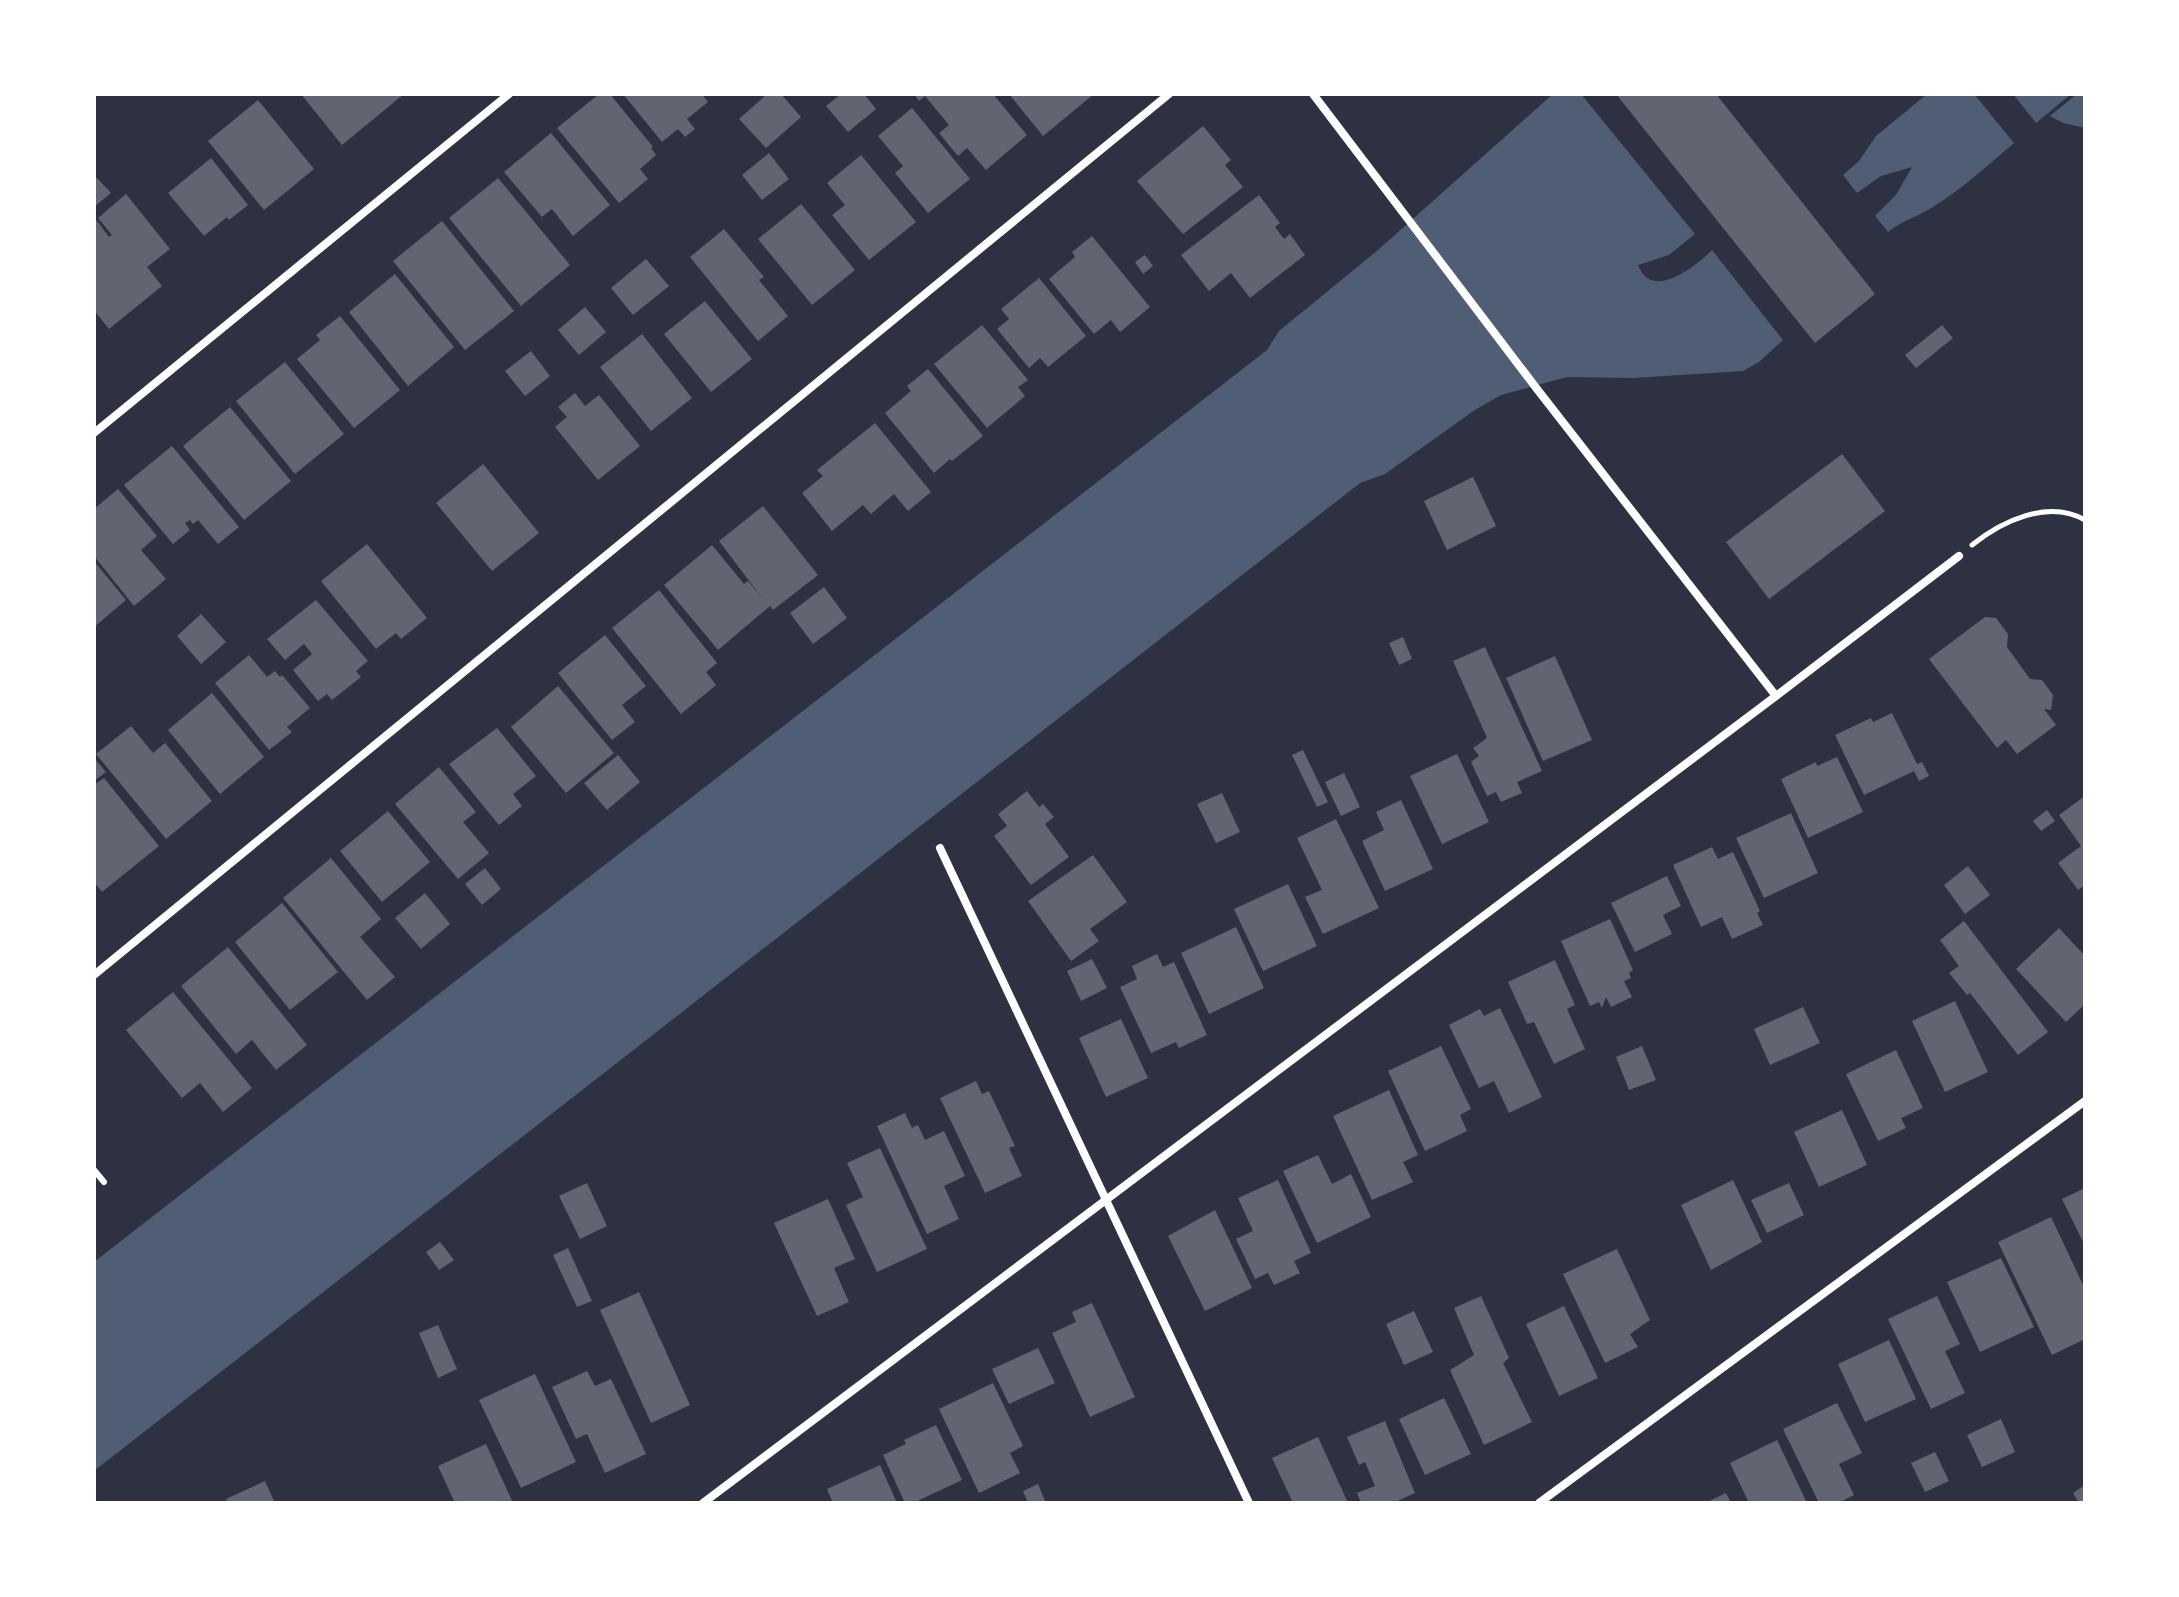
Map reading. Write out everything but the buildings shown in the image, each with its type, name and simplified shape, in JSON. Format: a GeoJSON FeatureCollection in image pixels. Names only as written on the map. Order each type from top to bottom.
{"type":"FeatureCollection","features":[{"type":"Feature","properties":{"kind":"street"},"geometry":{"type":"LineString","coordinates":[[94,433],[509,94]]}},
{"type":"Feature","properties":{"kind":"street"},"geometry":{"type":"LineString","coordinates":[[94,975],[1169,94]]}},
{"type":"Feature","properties":{"kind":"street"},"geometry":{"type":"LineString","coordinates":[[1313,94],[1776,696]]}},
{"type":"Feature","properties":{"kind":"street"},"geometry":{"type":"LineString","coordinates":[[703,1503],[1959,556]]}},
{"type":"Feature","properties":{"kind":"street"},"geometry":{"type":"LineString","coordinates":[[940,848],[1249,1503]]}},
{"type":"Feature","properties":{"kind":"street"},"geometry":{"type":"LineString","coordinates":[[1539,1503],[2085,1101]]}},
{"type":"Feature","properties":{"kind":"lane"},"geometry":{"type":"LineString","coordinates":[[94,1170],[104,1182]]}},
{"type":"Feature","properties":{"kind":"path"},"geometry":{"type":"LineString","coordinates":[[1959,556],[1991,529],[2020,517],[2051,511],[2077,515],[2085,520]]}},
{"type":"Feature","properties":{"kind":"water"},"geometry":{"type":"Polygon","coordinates":[[[1553,94],[1581,94],[1695,234],[1669,255],[1638,265],[1645,276],[1653,281],[1674,277],[1712,250],[1783,340],[1759,362],[1743,371],[1634,378],[1567,377],[1501,395],[1385,474],[1360,483],[94,1471],[94,1262],[1267,350],[1279,331],[1378,250],[1553,94]]]}},
{"type":"Feature","properties":{"kind":"water"},"geometry":{"type":"Polygon","coordinates":[[[1927,94],[1974,94],[2014,143],[1944,200],[1888,232],[1875,216],[1896,195],[1912,167],[1881,176],[1857,193],[1843,175],[1859,161],[1876,136],[1927,94]]]}},
{"type":"Feature","properties":{"kind":"water"},"geometry":{"type":"Polygon","coordinates":[[[2013,94],[2071,94],[2036,123],[2013,94]]]}},
{"type":"Feature","properties":{"kind":"water"},"geometry":{"type":"Polygon","coordinates":[[[2077,94],[2085,94],[2085,128],[2063,123],[2050,116],[2077,94]]]}}]}
